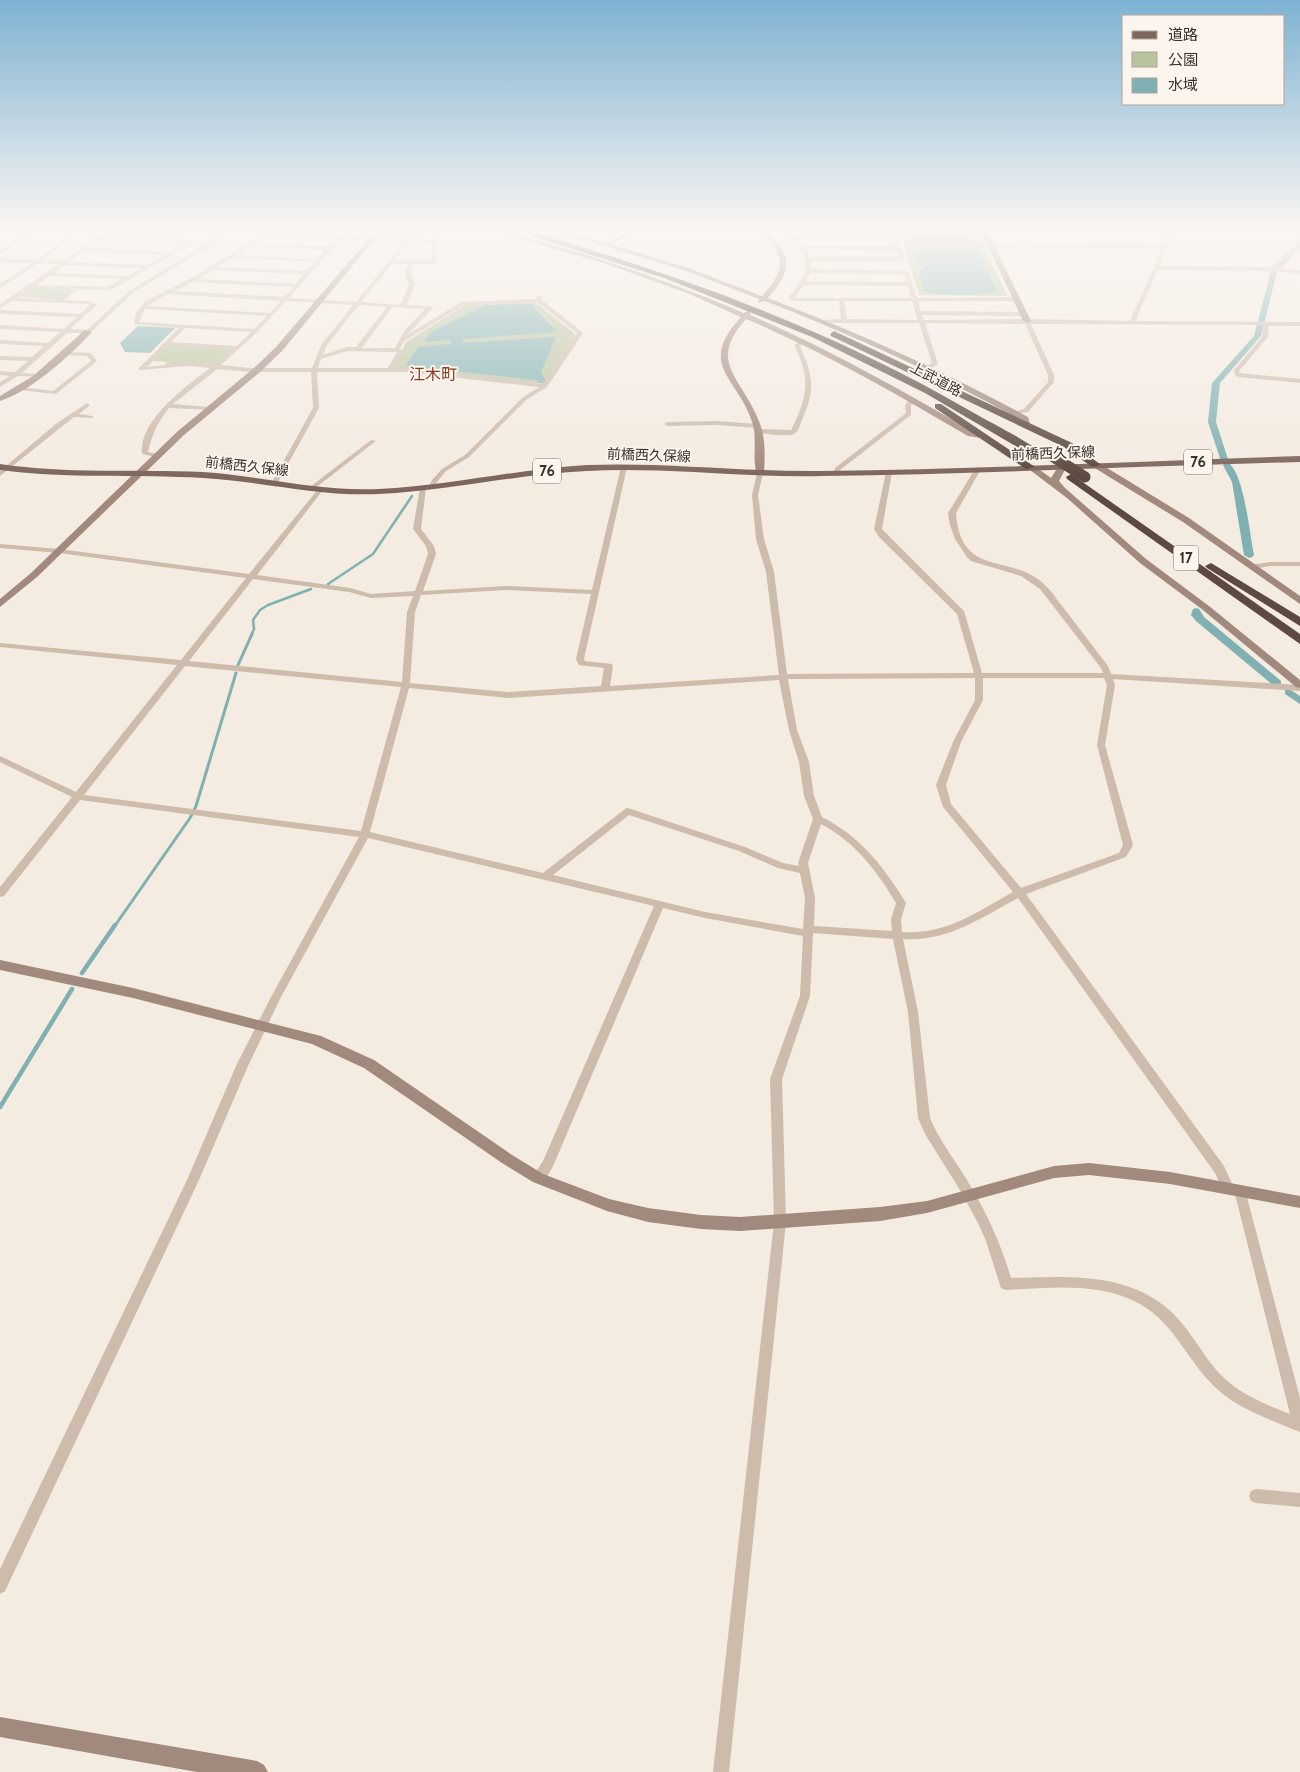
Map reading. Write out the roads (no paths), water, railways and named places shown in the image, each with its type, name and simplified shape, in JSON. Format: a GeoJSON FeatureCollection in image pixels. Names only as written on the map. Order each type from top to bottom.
{"type":"FeatureCollection","features":[{"type":"Feature","properties":{"kind":"highway","name":"上武道路"},"geometry":{"type":"LineString","coordinates":[[768,312],[923,381],[1052,456],[1212,566],[1300,631]]}},
{"type":"Feature","properties":{"kind":"highway","name":"上武道路"},"geometry":{"type":"LineString","coordinates":[[768,312],[911,382],[1040,456],[1300,640]]}},
{"type":"Feature","properties":{"kind":"highway"},"geometry":{"type":"LineString","coordinates":[[777,315],[863,346],[1068,445],[1096,465]]}},
{"type":"Feature","properties":{"kind":"highway"},"geometry":{"type":"LineString","coordinates":[[777,315],[912,390],[1030,467]]}},
{"type":"Feature","properties":{"kind":"highway"},"geometry":{"type":"LineString","coordinates":[[1053,438],[1072,453],[1072,458],[1063,466]]}},
{"type":"Feature","properties":{"kind":"highway","name":"17"},"geometry":{"type":"LineString","coordinates":[[1212,566],[1300,622]]}},
{"type":"Feature","properties":{"kind":"highway","name":"17"},"geometry":{"type":"LineString","coordinates":[[1219,581],[1300,652]]}},
{"type":"Feature","properties":{"kind":"main road","name":"前橋西久保線"},"geometry":{"type":"LineString","coordinates":[[2,470],[204,475],[316,488],[375,492],[427,488],[541,471],[624,467],[760,474],[836,474],[1300,459]]}},
{"type":"Feature","properties":{"kind":"street"},"geometry":{"type":"LineString","coordinates":[[0,312],[81,316]]}},
{"type":"Feature","properties":{"kind":"street"},"geometry":{"type":"LineString","coordinates":[[0,386],[17,374],[86,312]]}},
{"type":"Feature","properties":{"kind":"street"},"geometry":{"type":"LineString","coordinates":[[0,399],[40,376],[110,312]]}},
{"type":"Feature","properties":{"kind":"street"},"geometry":{"type":"LineString","coordinates":[[141,312],[136,322],[254,331]]}},
{"type":"Feature","properties":{"kind":"street"},"geometry":{"type":"LineString","coordinates":[[227,312],[269,314]]}},
{"type":"Feature","properties":{"kind":"street"},"geometry":{"type":"LineString","coordinates":[[157,455],[144,453],[145,441],[149,430],[168,406],[182,392],[238,348],[271,312]]}},
{"type":"Feature","properties":{"kind":"street"},"geometry":{"type":"LineString","coordinates":[[0,604],[59,551],[141,473],[157,455],[257,370],[279,349],[311,312]]}},
{"type":"Feature","properties":{"kind":"street"},"geometry":{"type":"LineString","coordinates":[[275,482],[316,408],[314,370],[324,345],[351,312]]}},
{"type":"Feature","properties":{"kind":"street"},"geometry":{"type":"LineString","coordinates":[[358,349],[386,312]]}},
{"type":"Feature","properties":{"kind":"street"},"geometry":{"type":"LineString","coordinates":[[390,370],[400,351],[397,350],[400,341],[410,325],[426,312]]}},
{"type":"Feature","properties":{"kind":"street"},"geometry":{"type":"LineString","coordinates":[[400,341],[449,312]]}},
{"type":"Feature","properties":{"kind":"street"},"geometry":{"type":"LineString","coordinates":[[0,1586],[189,1189],[262,1025],[366,834],[406,684],[411,612],[432,554],[430,546],[417,529],[427,488],[444,470],[466,456],[524,399],[545,386],[580,333],[554,312]]}},
{"type":"Feature","properties":{"kind":"street"},"geometry":{"type":"LineString","coordinates":[[740,312],[857,368],[971,434],[981,436]]}},
{"type":"Feature","properties":{"kind":"street"},"geometry":{"type":"LineString","coordinates":[[796,312],[823,321],[927,368],[1025,419],[1026,424]]}},
{"type":"Feature","properties":{"kind":"street"},"geometry":{"type":"LineString","coordinates":[[843,312],[844,320]]}},
{"type":"Feature","properties":{"kind":"street"},"geometry":{"type":"LineString","coordinates":[[927,368],[935,364],[919,312],[1023,314],[1051,375],[1050,382],[1026,411],[1015,414]]}},
{"type":"Feature","properties":{"kind":"street"},"geometry":{"type":"LineString","coordinates":[[1132,322],[1137,312]]}},
{"type":"Feature","properties":{"kind":"street"},"geometry":{"type":"LineString","coordinates":[[721,1772],[780,1222],[776,1079],[805,996],[809,888],[803,870],[806,848],[818,819],[810,796],[804,762],[793,730],[783,677],[770,572],[760,539],[756,517],[756,490],[760,474],[757,428],[748,406],[729,378],[724,360],[728,336],[746,314]]}},
{"type":"Feature","properties":{"kind":"street"},"geometry":{"type":"LineString","coordinates":[[823,321],[921,320],[1300,324]]}},
{"type":"Feature","properties":{"kind":"street"},"geometry":{"type":"LineString","coordinates":[[1267,323],[1265,337],[1236,371],[1238,375],[1249,378],[1300,381]]}},
{"type":"Feature","properties":{"kind":"street"},"geometry":{"type":"LineString","coordinates":[[0,327],[88,332]]}},
{"type":"Feature","properties":{"kind":"street"},"geometry":{"type":"LineString","coordinates":[[183,327],[141,369],[188,364],[257,370],[407,370],[545,386]]}},
{"type":"Feature","properties":{"kind":"street"},"geometry":{"type":"LineString","coordinates":[[667,424],[716,423],[791,433],[794,431],[807,404],[808,380],[806,364],[797,345],[804,341]]}},
{"type":"Feature","properties":{"kind":"street"},"geometry":{"type":"LineString","coordinates":[[0,342],[49,344]]}},
{"type":"Feature","properties":{"kind":"street"},"geometry":{"type":"LineString","coordinates":[[167,344],[238,348]]}},
{"type":"Feature","properties":{"kind":"street"},"geometry":{"type":"LineString","coordinates":[[319,358],[346,349],[397,350]]}},
{"type":"Feature","properties":{"kind":"street"},"geometry":{"type":"LineString","coordinates":[[21,388],[54,393],[94,361],[89,354],[66,353]]}},
{"type":"Feature","properties":{"kind":"street"},"geometry":{"type":"LineString","coordinates":[[0,358],[34,359]]}},
{"type":"Feature","properties":{"kind":"street"},"geometry":{"type":"LineString","coordinates":[[0,373],[40,376]]}},
{"type":"Feature","properties":{"kind":"street"},"geometry":{"type":"LineString","coordinates":[[836,474],[837,469],[909,414],[908,405],[912,400]]}},
{"type":"Feature","properties":{"kind":"street"},"geometry":{"type":"LineString","coordinates":[[2,470],[59,424],[75,415],[87,405]]}},
{"type":"Feature","properties":{"kind":"street"},"geometry":{"type":"LineString","coordinates":[[168,406],[209,409]]}},
{"type":"Feature","properties":{"kind":"street"},"geometry":{"type":"LineString","coordinates":[[75,415],[91,417]]}},
{"type":"Feature","properties":{"kind":"street"},"geometry":{"type":"LineString","coordinates":[[0,894],[80,797],[250,578],[316,488],[373,441]]}},
{"type":"Feature","properties":{"kind":"street"},"geometry":{"type":"LineString","coordinates":[[1096,465],[1186,520],[1300,601]]}},
{"type":"Feature","properties":{"kind":"street"},"geometry":{"type":"LineString","coordinates":[[1063,466],[1054,481],[1070,496],[1143,561],[1206,608],[1300,686]]}},
{"type":"Feature","properties":{"kind":"street"},"geometry":{"type":"LineString","coordinates":[[605,688],[610,666],[582,663],[580,659],[624,467]]}},
{"type":"Feature","properties":{"kind":"street"},"geometry":{"type":"LineString","coordinates":[[1030,467],[1070,496]]}},
{"type":"Feature","properties":{"kind":"street"},"geometry":{"type":"LineString","coordinates":[[0,759],[80,797],[366,834],[547,875],[705,915],[807,931],[908,936],[937,934],[957,927],[1018,893],[1123,855],[1128,845],[1101,745],[1111,685],[1110,676],[1043,587],[1030,576],[974,559],[968,554],[956,530],[952,513],[978,469]]}},
{"type":"Feature","properties":{"kind":"street"},"geometry":{"type":"LineString","coordinates":[[889,472],[878,529],[961,613],[979,675],[979,700],[957,742],[941,785],[946,805],[1018,893],[1234,1189],[1300,1425]]}},
{"type":"Feature","properties":{"kind":"street"},"geometry":{"type":"LineString","coordinates":[[0,546],[59,551],[350,590],[371,596],[506,588],[596,592]]}},
{"type":"Feature","properties":{"kind":"street"},"geometry":{"type":"LineString","coordinates":[[1253,567],[1270,564],[1300,564]]}},
{"type":"Feature","properties":{"kind":"street"},"geometry":{"type":"LineString","coordinates":[[0,645],[508,694],[783,677],[979,675],[1110,676],[1300,686]]}},
{"type":"Feature","properties":{"kind":"street"},"geometry":{"type":"LineString","coordinates":[[547,875],[628,811],[742,849],[781,866],[803,870]]}},
{"type":"Feature","properties":{"kind":"street"},"geometry":{"type":"LineString","coordinates":[[818,819],[846,834],[861,847],[887,879],[901,903],[896,919],[897,934],[913,1012],[924,1118],[929,1130],[971,1196],[994,1242],[1006,1284],[1092,1283],[1131,1294],[1154,1306],[1170,1320],[1225,1387],[1246,1401],[1300,1425]]}},
{"type":"Feature","properties":{"kind":"street"},"geometry":{"type":"LineString","coordinates":[[538,1178],[548,1164],[660,904]]}},
{"type":"Feature","properties":{"kind":"street"},"geometry":{"type":"LineString","coordinates":[[0,965],[107,987],[316,1040],[370,1064],[507,1159],[538,1178],[607,1205],[648,1215],[711,1223],[780,1222],[897,1212],[971,1196],[1037,1176],[1090,1169],[1133,1172],[1300,1202]]}},
{"type":"Feature","properties":{"kind":"street"},"geometry":{"type":"LineString","coordinates":[[1256,1496],[1300,1500]]}},
{"type":"Feature","properties":{"kind":"street"},"geometry":{"type":"LineString","coordinates":[[0,1727],[257,1772]]}},
{"type":"Feature","properties":{"kind":"water"},"geometry":{"type":"Polygon","coordinates":[[[472,312],[538,312],[557,332],[463,339],[463,343],[556,337],[541,372],[546,381],[539,383],[537,380],[406,366],[418,347],[451,344],[451,340],[424,342],[431,332],[472,312]]]}},
{"type":"Feature","properties":{"kind":"water"},"geometry":{"type":"Polygon","coordinates":[[[138,326],[175,328],[150,353],[125,352],[120,343],[138,326]]]}},
{"type":"Feature","properties":{"kind":"waterway"},"geometry":{"type":"LineString","coordinates":[[1224,459],[1212,422],[1216,383],[1257,336],[1263,312]]}},
{"type":"Feature","properties":{"kind":"waterway"},"geometry":{"type":"LineString","coordinates":[[1227,465],[1236,482],[1249,555]]}},
{"type":"Feature","properties":{"kind":"waterway"},"geometry":{"type":"LineString","coordinates":[[328,584],[373,554],[412,496]]}},
{"type":"Feature","properties":{"kind":"waterway"},"geometry":{"type":"LineString","coordinates":[[251,636],[254,629],[253,620],[260,610],[268,605],[311,589]]}},
{"type":"Feature","properties":{"kind":"waterway"},"geometry":{"type":"LineString","coordinates":[[1196,611],[1196,615],[1200,619],[1277,683]]}},
{"type":"Feature","properties":{"kind":"waterway"},"geometry":{"type":"LineString","coordinates":[[238,665],[252,634]]}},
{"type":"Feature","properties":{"kind":"waterway"},"geometry":{"type":"LineString","coordinates":[[114,927],[190,818],[196,806],[236,673]]}},
{"type":"Feature","properties":{"kind":"waterway"},"geometry":{"type":"LineString","coordinates":[[1289,692],[1300,701]]}},
{"type":"Feature","properties":{"kind":"waterway"},"geometry":{"type":"LineString","coordinates":[[82,973],[115,925]]}},
{"type":"Feature","properties":{"kind":"waterway"},"geometry":{"type":"LineString","coordinates":[[0,1107],[72,989]]}},
{"type":"Feature","properties":{"kind":"district","name":"江木町"},"geometry":{"type":"Point","coordinates":[433,374]}}]}
